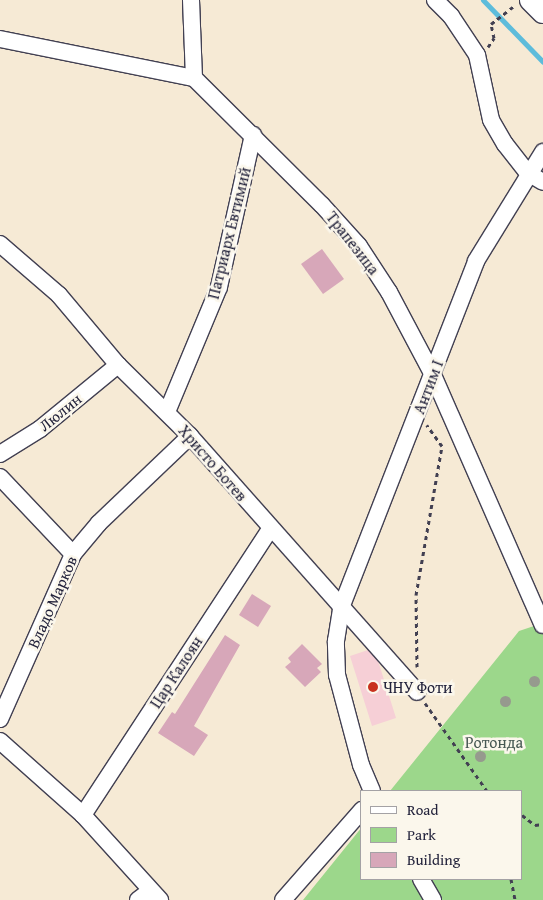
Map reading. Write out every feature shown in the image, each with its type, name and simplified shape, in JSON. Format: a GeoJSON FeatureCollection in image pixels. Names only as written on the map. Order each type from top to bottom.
{"type":"FeatureCollection","features":[{"type":"Feature","properties":{"kind":"street"},"geometry":{"type":"LineString","coordinates":[[0,39],[194,78],[191,0]]}},
{"type":"Feature","properties":{"kind":"street"},"geometry":{"type":"LineString","coordinates":[[435,0],[451,16],[477,56],[491,120],[528,173],[543,182]]}},
{"type":"Feature","properties":{"kind":"street"},"geometry":{"type":"LineString","coordinates":[[523,3],[543,12]]}},
{"type":"Feature","properties":{"kind":"street","name":"Трапезица"},"geometry":{"type":"LineString","coordinates":[[194,78],[208,95],[253,136],[359,246],[389,292],[433,375],[537,597],[543,624]]}},
{"type":"Feature","properties":{"kind":"street","name":"Патриарх Евтимий"},"geometry":{"type":"LineString","coordinates":[[166,412],[219,287],[253,136]]}},
{"type":"Feature","properties":{"kind":"street","name":"Антим I"},"geometry":{"type":"LineString","coordinates":[[372,790],[361,765],[337,675],[336,641],[342,608],[476,260],[528,173],[543,152]]}},
{"type":"Feature","properties":{"kind":"street","name":"Христо Ботев"},"geometry":{"type":"LineString","coordinates":[[0,244],[59,295],[118,364],[190,436],[270,529],[417,692]]}},
{"type":"Feature","properties":{"kind":"street","name":"Люлин"},"geometry":{"type":"LineString","coordinates":[[0,454],[40,429],[118,364]]}},
{"type":"Feature","properties":{"kind":"street","name":"Владо Марков"},"geometry":{"type":"LineString","coordinates":[[0,719],[72,554],[99,523],[190,436]]}},
{"type":"Feature","properties":{"kind":"street"},"geometry":{"type":"LineString","coordinates":[[0,477],[72,554]]}},
{"type":"Feature","properties":{"kind":"street","name":"Цар Калоян"},"geometry":{"type":"LineString","coordinates":[[83,815],[270,529]]}},
{"type":"Feature","properties":{"kind":"street"},"geometry":{"type":"LineString","coordinates":[[0,741],[83,815],[149,897]]}},
{"type":"Feature","properties":{"kind":"street"},"geometry":{"type":"LineString","coordinates":[[283,900],[360,812]]}},
{"type":"Feature","properties":{"kind":"street"},"geometry":{"type":"LineString","coordinates":[[422,880],[433,900]]}},
{"type":"Feature","properties":{"kind":"path"},"geometry":{"type":"LineString","coordinates":[[477,56],[492,44],[495,32],[491,24],[523,3]]}},
{"type":"Feature","properties":{"kind":"path"},"geometry":{"type":"LineString","coordinates":[[419,412],[442,446],[416,595],[417,692],[486,790]]}},
{"type":"Feature","properties":{"kind":"path"},"geometry":{"type":"LineString","coordinates":[[523,816],[535,825],[543,824]]}},
{"type":"Feature","properties":{"kind":"path"},"geometry":{"type":"LineString","coordinates":[[511,880],[515,900]]}},
{"type":"Feature","properties":{"kind":"shaded area","name":"ЧНУ Фоти"},"geometry":{"type":"Polygon","coordinates":[[[374,648],[396,718],[372,726],[350,656],[374,648]]]}},
{"type":"Feature","properties":{"kind":"green space","name":"Ротонда"},"geometry":{"type":"Polygon","coordinates":[[[543,623],[543,900],[303,900],[360,829],[360,880],[523,880],[523,790],[391,790],[519,631],[543,623]]]}},
{"type":"Feature","properties":{"kind":"building"},"geometry":{"type":"Polygon","coordinates":[[[322,249],[344,279],[323,294],[301,264],[322,249]]]}},
{"type":"Feature","properties":{"kind":"building"},"geometry":{"type":"Polygon","coordinates":[[[252,594],[271,606],[258,627],[239,615],[252,594]]]}},
{"type":"Feature","properties":{"kind":"building"},"geometry":{"type":"Polygon","coordinates":[[[225,635],[240,645],[194,726],[208,735],[194,756],[158,733],[172,712],[175,714],[225,635]]]}},
{"type":"Feature","properties":{"kind":"building"},"geometry":{"type":"Polygon","coordinates":[[[302,644],[322,664],[317,668],[321,672],[305,687],[285,667],[291,662],[288,658],[302,644]]]}},
{"type":"Feature","properties":{"kind":"waterway"},"geometry":{"type":"LineString","coordinates":[[483,0],[543,62]]}},
{"type":"Feature","properties":{"kind":"place","name":"ЧНУ Фоти"},"geometry":{"type":"Point","coordinates":[373,687]}}]}
